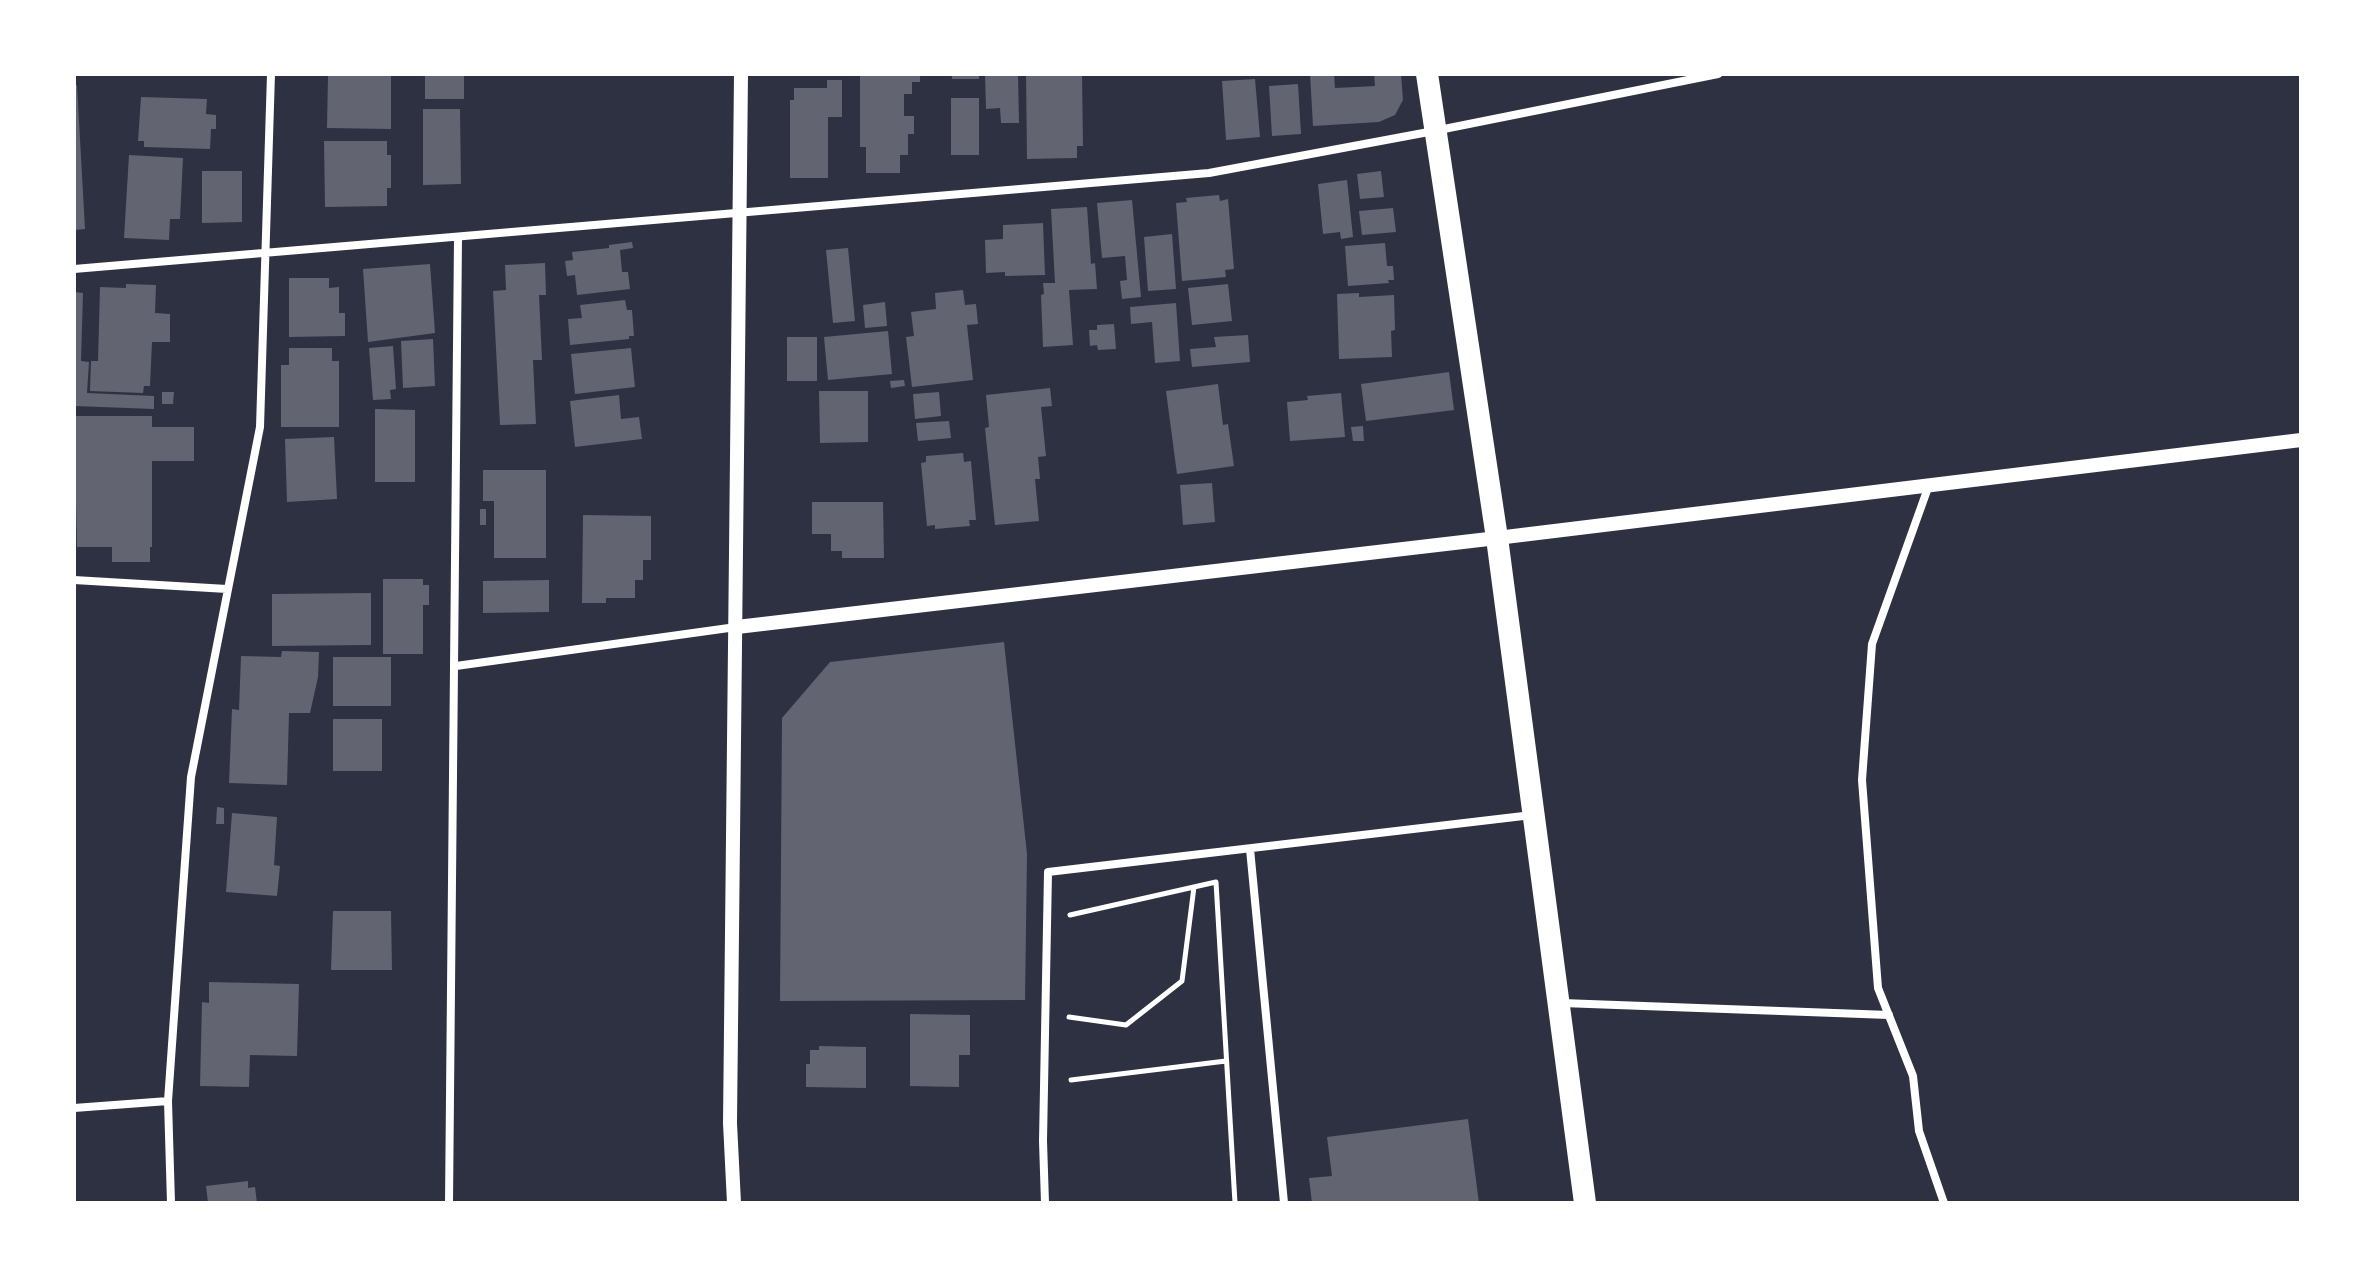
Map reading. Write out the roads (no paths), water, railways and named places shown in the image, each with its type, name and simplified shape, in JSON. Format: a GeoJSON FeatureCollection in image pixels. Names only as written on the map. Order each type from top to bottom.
{"type":"FeatureCollection","features":[{"type":"Feature","properties":{"kind":"highway"},"geometry":{"type":"LineString","coordinates":[[1427,74],[1497,538],[1585,1203]]}},
{"type":"Feature","properties":{"kind":"street"},"geometry":{"type":"LineString","coordinates":[[171,1203],[168,1101],[191,777],[260,427],[271,74]]}},
{"type":"Feature","properties":{"kind":"street"},"geometry":{"type":"LineString","coordinates":[[734,1203],[730,1123],[741,74]]}},
{"type":"Feature","properties":{"kind":"street"},"geometry":{"type":"LineString","coordinates":[[74,269],[1209,173],[1718,74]]}},
{"type":"Feature","properties":{"kind":"street"},"geometry":{"type":"LineString","coordinates":[[449,1203],[458,238]]}},
{"type":"Feature","properties":{"kind":"street"},"geometry":{"type":"LineString","coordinates":[[456,666],[737,627],[2301,440]]}},
{"type":"Feature","properties":{"kind":"street"},"geometry":{"type":"LineString","coordinates":[[1929,485],[1872,644],[1862,780],[1878,988],[1913,1076],[1919,1131],[1944,1203]]}},
{"type":"Feature","properties":{"kind":"street"},"geometry":{"type":"LineString","coordinates":[[74,580],[227,589]]}},
{"type":"Feature","properties":{"kind":"street"},"geometry":{"type":"LineString","coordinates":[[1045,1203],[1043,1141],[1048,872],[1532,815]]}},
{"type":"Feature","properties":{"kind":"street"},"geometry":{"type":"LineString","coordinates":[[1250,849],[1284,1203]]}},
{"type":"Feature","properties":{"kind":"street"},"geometry":{"type":"LineString","coordinates":[[1558,1003],[1889,1015]]}},
{"type":"Feature","properties":{"kind":"street"},"geometry":{"type":"LineString","coordinates":[[74,1108],[168,1101]]}}]}
